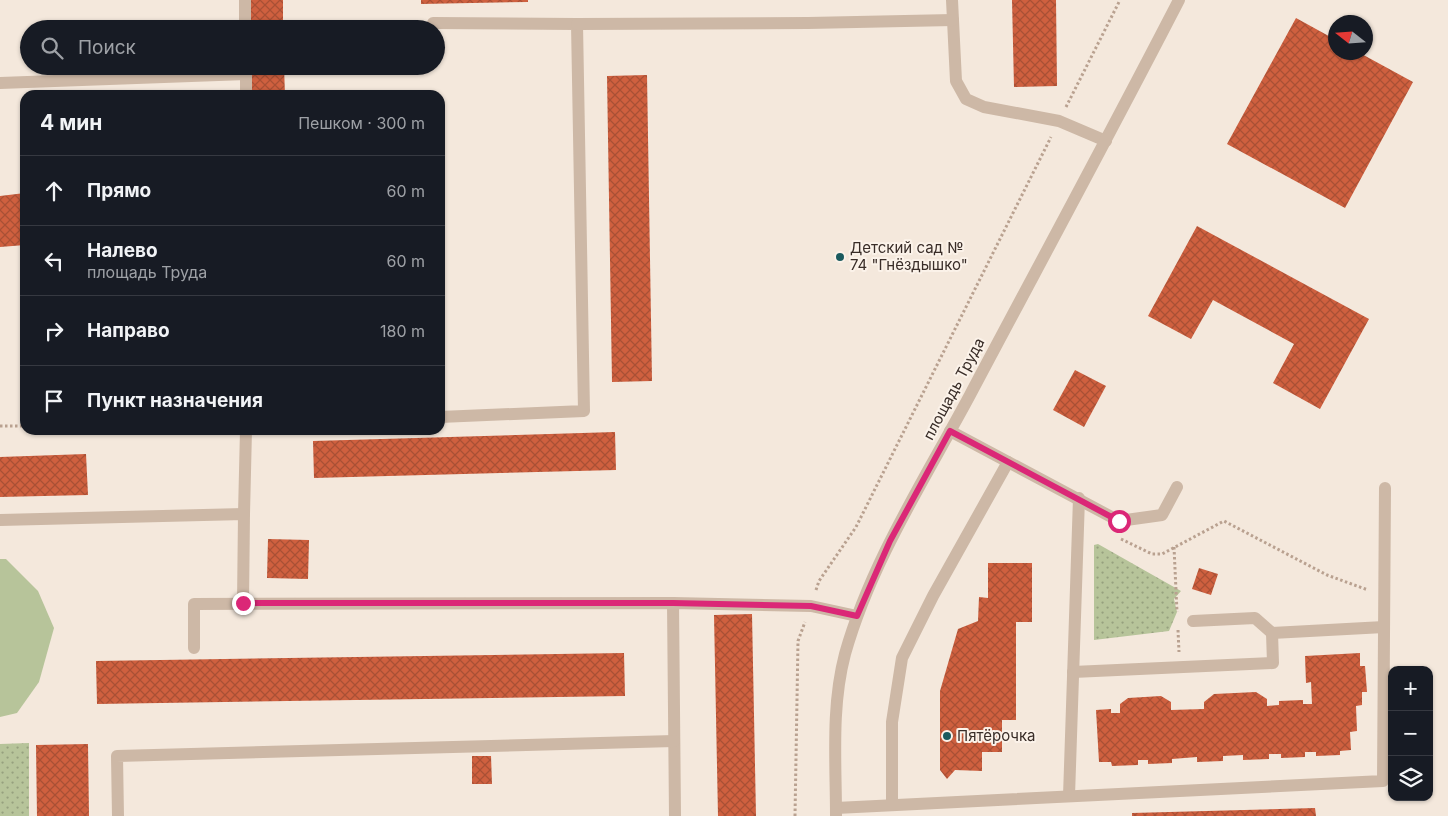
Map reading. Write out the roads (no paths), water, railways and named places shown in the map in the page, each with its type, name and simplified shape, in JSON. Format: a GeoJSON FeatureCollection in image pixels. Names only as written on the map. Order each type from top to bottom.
{"type":"FeatureCollection","features":[{"type":"Feature","properties":{"kind":"street"},"geometry":{"type":"LineString","coordinates":[[245,0],[245,20]]}},
{"type":"Feature","properties":{"kind":"street"},"geometry":{"type":"LineString","coordinates":[[952,0],[956,81],[966,99],[984,108],[1059,121],[1106,141]]}},
{"type":"Feature","properties":{"kind":"street","name":"площадь Труда"},"geometry":{"type":"LineString","coordinates":[[836,812],[835,707],[845,655],[857,616],[890,541],[1106,141],[1179,0]]}},
{"type":"Feature","properties":{"kind":"street"},"geometry":{"type":"LineString","coordinates":[[445,23],[808,23],[953,20]]}},
{"type":"Feature","properties":{"kind":"street"},"geometry":{"type":"LineString","coordinates":[[445,417],[584,411],[577,24]]}},
{"type":"Feature","properties":{"kind":"street"},"geometry":{"type":"LineString","coordinates":[[0,83],[151,75]]}},
{"type":"Feature","properties":{"kind":"street"},"geometry":{"type":"LineString","coordinates":[[246,75],[246,90]]}},
{"type":"Feature","properties":{"kind":"street"},"geometry":{"type":"LineString","coordinates":[[950,431],[1119,521],[1162,515],[1177,487]]}},
{"type":"Feature","properties":{"kind":"street"},"geometry":{"type":"LineString","coordinates":[[243,603],[246,435]]}},
{"type":"Feature","properties":{"kind":"street"},"geometry":{"type":"LineString","coordinates":[[900,809],[892,722],[902,658],[933,596],[1008,462]]}},
{"type":"Feature","properties":{"kind":"street"},"geometry":{"type":"LineString","coordinates":[[836,812],[1069,796],[1383,781],[1385,488]]}},
{"type":"Feature","properties":{"kind":"street"},"geometry":{"type":"LineString","coordinates":[[1069,796],[1079,498]]}},
{"type":"Feature","properties":{"kind":"street"},"geometry":{"type":"LineString","coordinates":[[0,520],[244,514]]}},
{"type":"Feature","properties":{"kind":"street"},"geometry":{"type":"LineString","coordinates":[[673,603],[675,816]]}},
{"type":"Feature","properties":{"kind":"street"},"geometry":{"type":"LineString","coordinates":[[194,648],[194,604],[673,603],[811,606],[857,616]]}},
{"type":"Feature","properties":{"kind":"street"},"geometry":{"type":"LineString","coordinates":[[1193,621],[1255,618],[1272,632],[1384,627]]}},
{"type":"Feature","properties":{"kind":"street"},"geometry":{"type":"LineString","coordinates":[[1073,672],[1273,663],[1272,632]]}},
{"type":"Feature","properties":{"kind":"street"},"geometry":{"type":"LineString","coordinates":[[118,816],[118,756],[674,741]]}},
{"type":"Feature","properties":{"kind":"place","name":"Детский сад № 74 \"Гнёздышко\""},"geometry":{"type":"Point","coordinates":[840,257]}},
{"type":"Feature","properties":{"kind":"place","name":"Пятёрочка"},"geometry":{"type":"Point","coordinates":[947,736]}}]}
